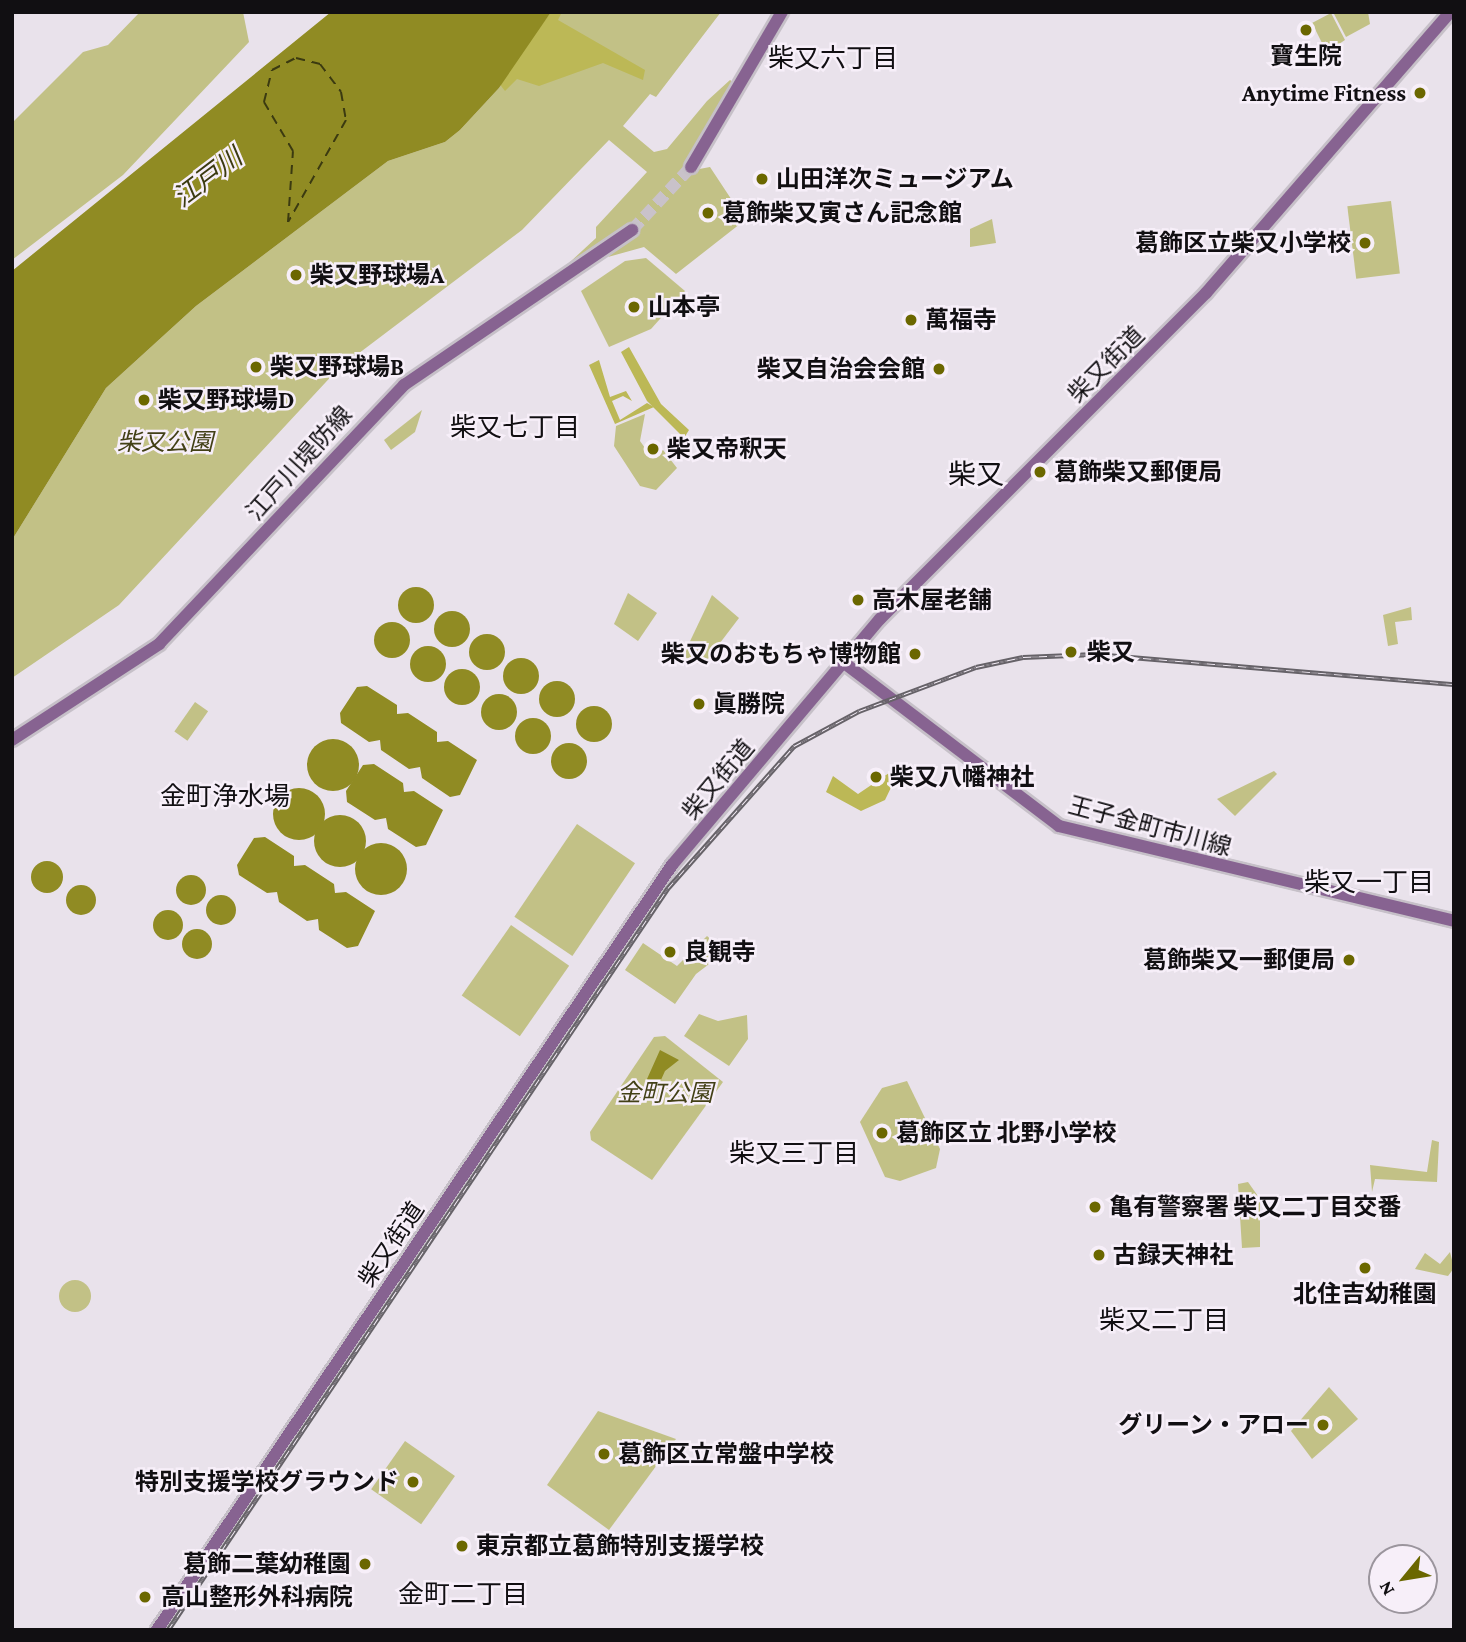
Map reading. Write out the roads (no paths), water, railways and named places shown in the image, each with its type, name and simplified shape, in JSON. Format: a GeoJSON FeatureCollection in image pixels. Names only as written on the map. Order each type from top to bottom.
{"type":"FeatureCollection","features":[{"type":"Feature","properties":{"kind":"main road"},"geometry":{"type":"LineString","coordinates":[[691,167],[782,12]]}},
{"type":"Feature","properties":{"kind":"main road","name":"柴又街道"},"geometry":{"type":"LineString","coordinates":[[157,1630],[666,874],[843,662],[1206,293],[1450,12]]}},
{"type":"Feature","properties":{"kind":"main road","name":"江戸川堤防線"},"geometry":{"type":"LineString","coordinates":[[12,740],[159,644],[404,385],[632,230]]}},
{"type":"Feature","properties":{"kind":"main road","name":"王子金町市川線"},"geometry":{"type":"LineString","coordinates":[[843,662],[1059,826],[1454,921]]}},
{"type":"Feature","properties":{"kind":"water","name":"江戸川"},"geometry":{"type":"Polygon","coordinates":[[[331,12],[551,12],[499,88],[460,130],[445,142],[388,161],[196,306],[106,388],[12,540],[12,271],[331,12]]]}},
{"type":"Feature","properties":{"kind":"water"},"geometry":{"type":"Polygon","coordinates":[[[416,587],[429,592],[434,605],[429,618],[416,623],[403,618],[398,605],[403,592],[416,587]]]}},
{"type":"Feature","properties":{"kind":"water"},"geometry":{"type":"Polygon","coordinates":[[[452,611],[465,616],[470,629],[465,642],[452,647],[439,642],[434,629],[439,616],[452,611]]]}},
{"type":"Feature","properties":{"kind":"water"},"geometry":{"type":"Polygon","coordinates":[[[392,622],[405,627],[410,640],[405,653],[392,658],[379,653],[374,640],[379,627],[392,622]]]}},
{"type":"Feature","properties":{"kind":"water"},"geometry":{"type":"Polygon","coordinates":[[[487,634],[500,639],[505,652],[500,665],[487,670],[474,665],[469,652],[474,639],[487,634]]]}},
{"type":"Feature","properties":{"kind":"water"},"geometry":{"type":"Polygon","coordinates":[[[428,646],[441,651],[446,664],[441,677],[428,682],[415,677],[410,664],[415,651],[428,646]]]}},
{"type":"Feature","properties":{"kind":"water"},"geometry":{"type":"Polygon","coordinates":[[[521,658],[534,663],[539,676],[534,689],[521,694],[508,689],[503,676],[508,663],[521,658]]]}},
{"type":"Feature","properties":{"kind":"water"},"geometry":{"type":"Polygon","coordinates":[[[462,669],[475,674],[480,687],[475,700],[462,705],[449,700],[444,687],[449,674],[462,669]]]}},
{"type":"Feature","properties":{"kind":"water"},"geometry":{"type":"Polygon","coordinates":[[[557,681],[570,686],[575,699],[570,712],[557,717],[544,712],[539,699],[544,686],[557,681]]]}},
{"type":"Feature","properties":{"kind":"water"},"geometry":{"type":"Polygon","coordinates":[[[367,686],[397,705],[397,714],[408,713],[437,732],[437,742],[448,741],[477,760],[460,795],[450,797],[422,778],[420,767],[409,769],[381,750],[380,740],[369,742],[341,723],[340,713],[357,687],[367,686]]]}},
{"type":"Feature","properties":{"kind":"water"},"geometry":{"type":"Polygon","coordinates":[[[499,694],[512,699],[517,712],[512,725],[499,730],[486,725],[481,712],[486,699],[499,694]]]}},
{"type":"Feature","properties":{"kind":"water"},"geometry":{"type":"Polygon","coordinates":[[[594,706],[607,711],[612,724],[607,737],[594,742],[581,737],[576,724],[581,711],[594,706]]]}},
{"type":"Feature","properties":{"kind":"water"},"geometry":{"type":"Polygon","coordinates":[[[533,718],[546,723],[551,736],[546,749],[533,754],[520,749],[515,736],[520,723],[533,718]]]}},
{"type":"Feature","properties":{"kind":"water"},"geometry":{"type":"Polygon","coordinates":[[[333,739],[343,741],[351,747],[357,755],[357,775],[351,783],[343,789],[333,791],[323,789],[315,783],[309,775],[307,765],[309,755],[315,747],[323,741],[333,739]]]}},
{"type":"Feature","properties":{"kind":"water"},"geometry":{"type":"Polygon","coordinates":[[[569,743],[582,748],[587,761],[582,774],[569,779],[556,774],[551,761],[556,748],[569,743]]]}},
{"type":"Feature","properties":{"kind":"water"},"geometry":{"type":"Polygon","coordinates":[[[374,764],[403,783],[404,792],[414,791],[443,810],[426,845],[416,847],[388,829],[386,818],[375,820],[347,802],[346,791],[363,765],[374,764]]]}},
{"type":"Feature","properties":{"kind":"water"},"geometry":{"type":"Polygon","coordinates":[[[299,788],[309,790],[317,796],[323,804],[323,824],[317,832],[309,838],[299,840],[289,838],[281,832],[275,824],[273,814],[275,804],[281,796],[289,790],[299,788]]]}},
{"type":"Feature","properties":{"kind":"water"},"geometry":{"type":"Polygon","coordinates":[[[340,815],[350,817],[358,823],[364,831],[364,851],[358,859],[350,865],[340,867],[330,865],[322,859],[316,851],[314,841],[316,831],[322,823],[330,817],[340,815]]]}},
{"type":"Feature","properties":{"kind":"water"},"geometry":{"type":"Polygon","coordinates":[[[265,837],[294,856],[294,866],[305,865],[334,884],[335,893],[346,892],[375,911],[358,946],[347,948],[319,930],[318,919],[307,921],[279,902],[277,892],[267,893],[239,875],[237,865],[254,838],[265,837]]]}},
{"type":"Feature","properties":{"kind":"water"},"geometry":{"type":"Polygon","coordinates":[[[381,843],[391,845],[399,851],[405,859],[405,879],[399,887],[391,893],[381,895],[371,893],[363,887],[357,879],[355,869],[357,859],[363,851],[371,845],[381,843]]]}},
{"type":"Feature","properties":{"kind":"water"},"geometry":{"type":"Polygon","coordinates":[[[47,861],[58,866],[63,877],[58,888],[47,893],[36,888],[31,877],[36,866],[47,861]]]}},
{"type":"Feature","properties":{"kind":"water"},"geometry":{"type":"Polygon","coordinates":[[[191,875],[202,879],[206,890],[202,901],[191,905],[180,901],[176,890],[180,879],[191,875]]]}},
{"type":"Feature","properties":{"kind":"water"},"geometry":{"type":"Polygon","coordinates":[[[81,885],[92,889],[96,900],[92,911],[81,915],[70,911],[66,900],[70,889],[81,885]]]}},
{"type":"Feature","properties":{"kind":"water"},"geometry":{"type":"Polygon","coordinates":[[[221,895],[232,899],[236,910],[232,921],[221,925],[210,921],[206,910],[210,899],[221,895]]]}},
{"type":"Feature","properties":{"kind":"water"},"geometry":{"type":"Polygon","coordinates":[[[168,910],[179,914],[183,925],[179,936],[168,940],[157,936],[153,925],[157,914],[168,910]]]}},
{"type":"Feature","properties":{"kind":"water"},"geometry":{"type":"Polygon","coordinates":[[[197,929],[208,933],[212,944],[208,955],[197,959],[186,955],[182,944],[186,933],[197,929]]]}},
{"type":"Feature","properties":{"kind":"water"},"geometry":{"type":"Polygon","coordinates":[[[660,1050],[679,1060],[665,1071],[656,1091],[647,1079],[660,1050]]]}},
{"type":"Feature","properties":{"kind":"tunnel"},"geometry":{"type":"LineString","coordinates":[[632,230],[691,167]]}},
{"type":"Feature","properties":{"kind":"railway"},"geometry":{"type":"LineString","coordinates":[[168,1630],[668,888],[794,746],[859,711],[976,667],[1023,657],[1095,654],[1454,684]]}},
{"type":"Feature","properties":{"kind":"place","name":"寶生院"},"geometry":{"type":"Point","coordinates":[1306,30]}},
{"type":"Feature","properties":{"kind":"place","name":"Anytime Fitness"},"geometry":{"type":"Point","coordinates":[1420,93]}},
{"type":"Feature","properties":{"kind":"place","name":"山田洋次ミュージアム"},"geometry":{"type":"Point","coordinates":[762,179]}},
{"type":"Feature","properties":{"kind":"place","name":"葛飾柴又寅さん記念館"},"geometry":{"type":"Point","coordinates":[708,213]}},
{"type":"Feature","properties":{"kind":"place","name":"葛飾区立柴又小学校"},"geometry":{"type":"Point","coordinates":[1365,243]}},
{"type":"Feature","properties":{"kind":"place","name":"柴又野球場A"},"geometry":{"type":"Point","coordinates":[296,275]}},
{"type":"Feature","properties":{"kind":"place","name":"山本亭"},"geometry":{"type":"Point","coordinates":[634,307]}},
{"type":"Feature","properties":{"kind":"place","name":"萬福寺"},"geometry":{"type":"Point","coordinates":[911,320]}},
{"type":"Feature","properties":{"kind":"place","name":"柴又野球場B"},"geometry":{"type":"Point","coordinates":[256,367]}},
{"type":"Feature","properties":{"kind":"place","name":"柴又自治会会館"},"geometry":{"type":"Point","coordinates":[939,369]}},
{"type":"Feature","properties":{"kind":"place","name":"柴又野球場D"},"geometry":{"type":"Point","coordinates":[144,400]}},
{"type":"Feature","properties":{"kind":"place","name":"柴又帝釈天"},"geometry":{"type":"Point","coordinates":[653,449]}},
{"type":"Feature","properties":{"kind":"place","name":"葛飾柴又郵便局"},"geometry":{"type":"Point","coordinates":[1040,472]}},
{"type":"Feature","properties":{"kind":"place","name":"高木屋老舗"},"geometry":{"type":"Point","coordinates":[858,600]}},
{"type":"Feature","properties":{"kind":"place","name":"柴又"},"geometry":{"type":"Point","coordinates":[1071,652]}},
{"type":"Feature","properties":{"kind":"place","name":"柴又のおもちゃ博物館"},"geometry":{"type":"Point","coordinates":[915,654]}},
{"type":"Feature","properties":{"kind":"place","name":"眞勝院"},"geometry":{"type":"Point","coordinates":[699,704]}},
{"type":"Feature","properties":{"kind":"place","name":"柴又八幡神社"},"geometry":{"type":"Point","coordinates":[876,777]}},
{"type":"Feature","properties":{"kind":"place","name":"良観寺"},"geometry":{"type":"Point","coordinates":[670,952]}},
{"type":"Feature","properties":{"kind":"place","name":"葛飾柴又一郵便局"},"geometry":{"type":"Point","coordinates":[1349,960]}},
{"type":"Feature","properties":{"kind":"place","name":"葛飾区立 北野小学校"},"geometry":{"type":"Point","coordinates":[882,1133]}},
{"type":"Feature","properties":{"kind":"place","name":"亀有警察署 柴又二丁目交番"},"geometry":{"type":"Point","coordinates":[1095,1207]}},
{"type":"Feature","properties":{"kind":"place","name":"古録天神社"},"geometry":{"type":"Point","coordinates":[1099,1255]}},
{"type":"Feature","properties":{"kind":"place","name":"北住吉幼稚園"},"geometry":{"type":"Point","coordinates":[1365,1268]}},
{"type":"Feature","properties":{"kind":"place","name":"グリーン・アロー"},"geometry":{"type":"Point","coordinates":[1323,1425]}},
{"type":"Feature","properties":{"kind":"place","name":"葛飾区立常盤中学校"},"geometry":{"type":"Point","coordinates":[604,1454]}},
{"type":"Feature","properties":{"kind":"place","name":"特別支援学校グラウンド"},"geometry":{"type":"Point","coordinates":[413,1482]}},
{"type":"Feature","properties":{"kind":"place","name":"東京都立葛飾特別支援学校"},"geometry":{"type":"Point","coordinates":[462,1546]}},
{"type":"Feature","properties":{"kind":"place","name":"葛飾二葉幼稚園"},"geometry":{"type":"Point","coordinates":[365,1564]}},
{"type":"Feature","properties":{"kind":"place","name":"高山整形外科病院"},"geometry":{"type":"Point","coordinates":[145,1597]}},
{"type":"Feature","properties":{"kind":"district","name":"柴又六丁目"},"geometry":{"type":"Point","coordinates":[833,59]}},
{"type":"Feature","properties":{"kind":"district","name":"柴又七丁目"},"geometry":{"type":"Point","coordinates":[515,428]}},
{"type":"Feature","properties":{"kind":"district","name":"柴又"},"geometry":{"type":"Point","coordinates":[976,475]}},
{"type":"Feature","properties":{"kind":"district","name":"金町浄水場"},"geometry":{"type":"Point","coordinates":[225,797]}},
{"type":"Feature","properties":{"kind":"district","name":"柴又一丁目"},"geometry":{"type":"Point","coordinates":[1369,883]}},
{"type":"Feature","properties":{"kind":"district","name":"柴又三丁目"},"geometry":{"type":"Point","coordinates":[794,1154]}},
{"type":"Feature","properties":{"kind":"district","name":"柴又二丁目"},"geometry":{"type":"Point","coordinates":[1164,1321]}},
{"type":"Feature","properties":{"kind":"district","name":"金町二丁目"},"geometry":{"type":"Point","coordinates":[463,1595]}},
{"type":"Feature","properties":{"kind":"park label","name":"柴又公園"},"geometry":{"type":"Point","coordinates":[165,442]}},
{"type":"Feature","properties":{"kind":"park label","name":"金町公園"},"geometry":{"type":"Point","coordinates":[665,1093]}}]}
